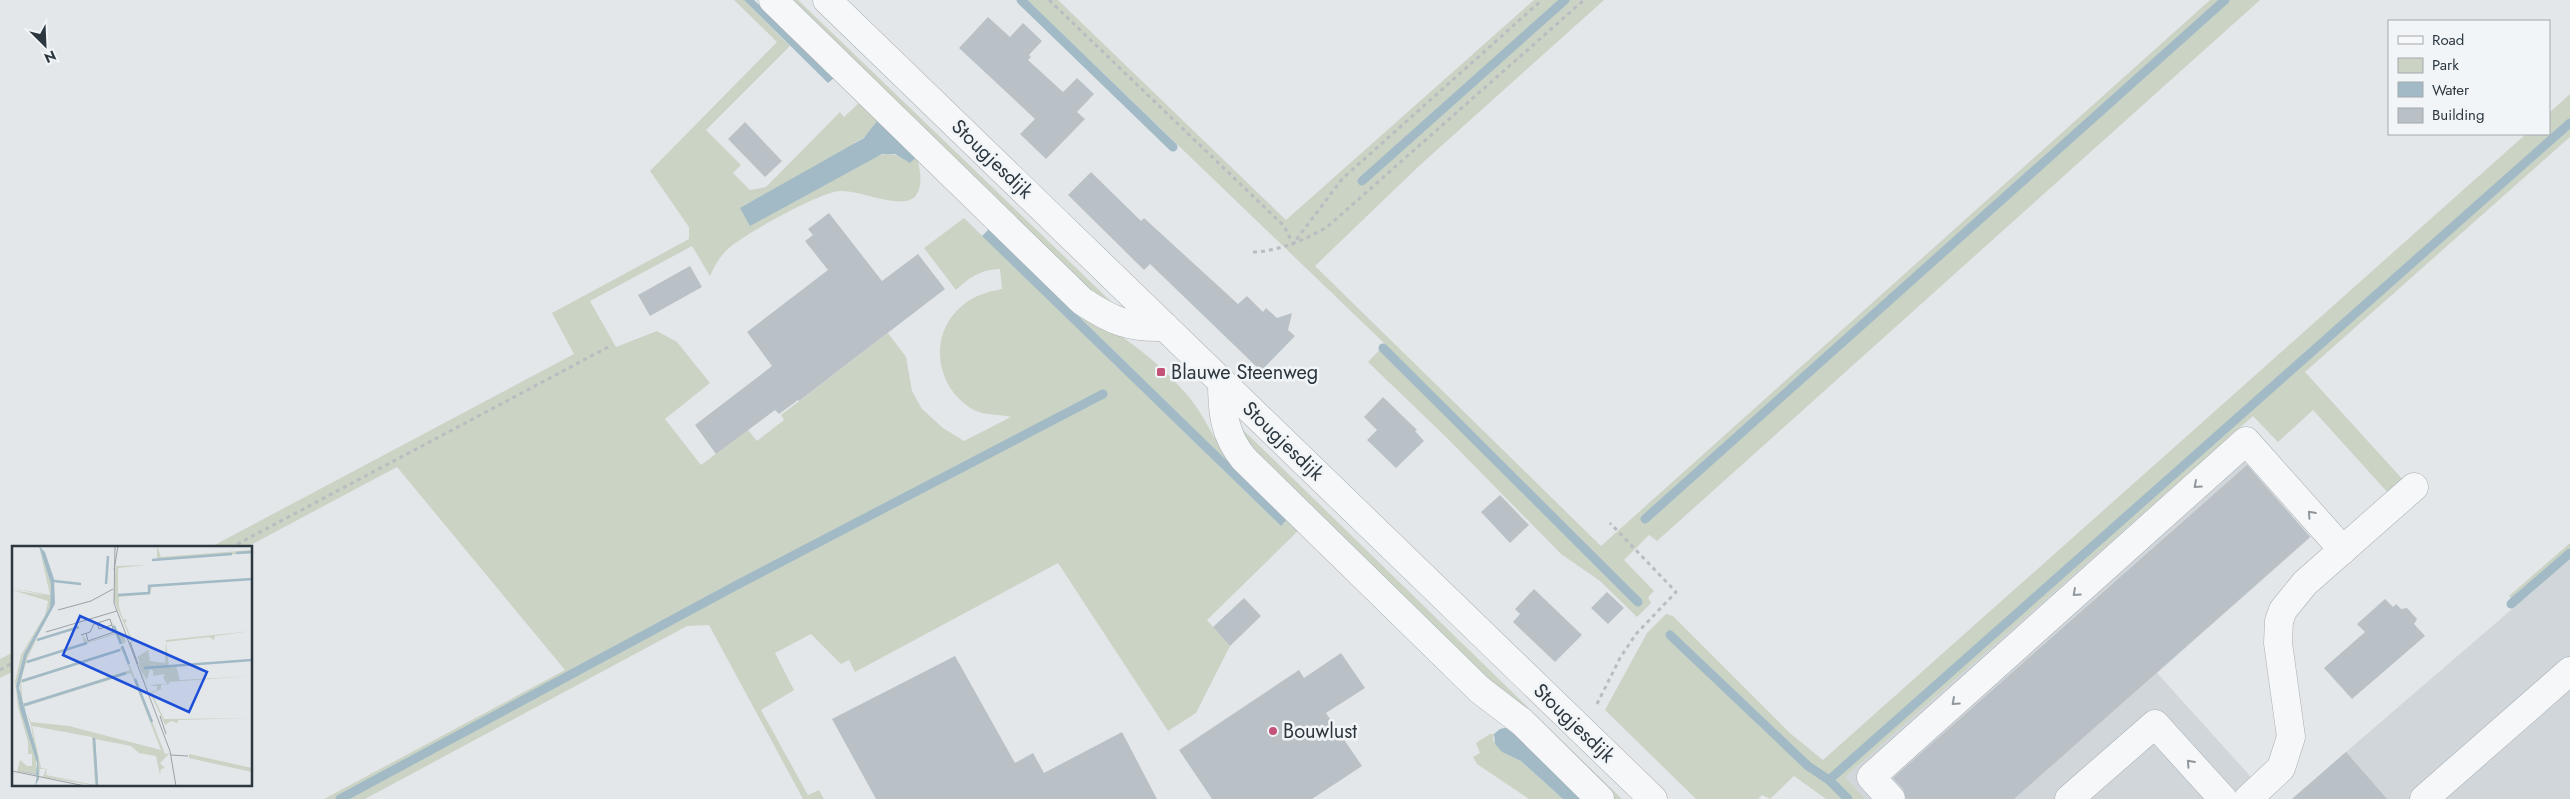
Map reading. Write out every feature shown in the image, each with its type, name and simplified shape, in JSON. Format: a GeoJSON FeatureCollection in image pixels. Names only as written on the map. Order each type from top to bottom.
{"type":"FeatureCollection","features":[{"type":"Feature","properties":{"kind":"street"},"geometry":{"type":"LineString","coordinates":[[773,0],[1082,301],[1118,323],[1135,326],[1165,327]]}},
{"type":"Feature","properties":{"kind":"street","name":"Stougjesdijk"},"geometry":{"type":"LineString","coordinates":[[828,0],[1653,799]]}},
{"type":"Feature","properties":{"kind":"street"},"geometry":{"type":"LineString","coordinates":[[1222,382],[1222,408],[1225,426],[1236,449],[1244,459],[1480,690],[1522,722],[1600,799]]}},
{"type":"Feature","properties":{"kind":"street"},"geometry":{"type":"LineString","coordinates":[[1891,799],[1871,776],[2246,441],[2343,550]]}},
{"type":"Feature","properties":{"kind":"street"},"geometry":{"type":"LineString","coordinates":[[2254,794],[2281,768],[2291,737],[2278,643],[2283,610],[2297,591],[2414,487]]}},
{"type":"Feature","properties":{"kind":"street"},"geometry":{"type":"LineString","coordinates":[[2424,799],[2570,671]]}},
{"type":"Feature","properties":{"kind":"street"},"geometry":{"type":"LineString","coordinates":[[2069,799],[2155,724],[2223,799]]}},
{"type":"Feature","properties":{"kind":"path"},"geometry":{"type":"LineString","coordinates":[[1049,0],[1284,226],[1293,244]]}},
{"type":"Feature","properties":{"kind":"path"},"geometry":{"type":"LineString","coordinates":[[1293,244],[1342,179],[1542,0]]}},
{"type":"Feature","properties":{"kind":"path"},"geometry":{"type":"LineString","coordinates":[[1253,252],[1273,250],[1293,244],[1327,227],[1351,208],[1584,0]]}},
{"type":"Feature","properties":{"kind":"path"},"geometry":{"type":"LineString","coordinates":[[234,546],[612,345]]}},
{"type":"Feature","properties":{"kind":"path"},"geometry":{"type":"LineString","coordinates":[[1584,732],[1628,645],[1643,625],[1676,592],[1610,522]]}},
{"type":"Feature","properties":{"kind":"path"},"geometry":{"type":"LineString","coordinates":[[0,670],[12,663]]}},
{"type":"Feature","properties":{"kind":"shaded area"},"geometry":{"type":"Polygon","coordinates":[[[2225,440],[2311,537],[2157,673],[2271,799],[1866,799],[1845,777],[2225,440]]]}},
{"type":"Feature","properties":{"kind":"shaded area"},"geometry":{"type":"Polygon","coordinates":[[[2570,559],[2570,799],[2292,799],[2346,752],[2570,559]]]}},
{"type":"Feature","properties":{"kind":"green space"},"geometry":{"type":"Polygon","coordinates":[[[734,0],[744,0],[790,46],[706,130],[741,165],[733,173],[750,190],[766,187],[840,112],[844,117],[860,102],[877,121],[868,135],[854,143],[876,157],[894,154],[910,163],[917,157],[920,173],[920,188],[918,192],[915,197],[900,201],[890,201],[841,191],[817,198],[766,224],[729,248],[716,264],[710,276],[692,246],[590,301],[616,347],[657,331],[677,342],[710,383],[665,419],[701,465],[748,430],[757,441],[784,420],[781,415],[888,333],[906,357],[912,391],[922,409],[943,428],[964,441],[1011,417],[979,412],[961,400],[951,388],[944,375],[940,360],[940,345],[944,331],[952,317],[963,305],[977,296],[1002,289],[1000,269],[993,269],[976,275],[956,290],[924,248],[964,218],[1280,525],[1287,519],[1301,528],[1207,620],[1230,646],[1196,713],[1168,731],[1058,563],[855,672],[849,660],[841,664],[811,634],[775,653],[794,690],[761,710],[808,795],[819,790],[824,799],[803,799],[709,625],[687,626],[365,799],[324,799],[565,670],[397,467],[249,546],[213,546],[574,354],[552,313],[689,239],[689,227],[650,171],[777,42],[734,0]]]}},
{"type":"Feature","properties":{"kind":"green space"},"geometry":{"type":"Polygon","coordinates":[[[783,0],[798,0],[1125,315],[1112,313],[783,0]]]}},
{"type":"Feature","properties":{"kind":"green space"},"geometry":{"type":"Polygon","coordinates":[[[1027,0],[1058,0],[1286,220],[1534,0],[1604,0],[1419,166],[1315,266],[1601,546],[2210,0],[2260,0],[1657,541],[1649,535],[1624,560],[1654,591],[1648,597],[1651,603],[1637,617],[1600,581],[1561,554],[1446,437],[1368,362],[1385,344],[1027,0]]]}},
{"type":"Feature","properties":{"kind":"green space"},"geometry":{"type":"Polygon","coordinates":[[[2570,94],[2570,137],[2305,372],[2405,482],[2389,494],[2313,410],[2278,442],[2253,416],[1845,777],[1866,799],[1826,799],[1794,776],[1770,799],[1762,795],[1758,799],[1696,799],[1605,710],[1647,633],[1666,614],[1673,616],[1791,734],[1823,760],[2525,135],[2550,135],[2550,112],[2570,94]]]}},
{"type":"Feature","properties":{"kind":"green space"},"geometry":{"type":"Polygon","coordinates":[[[1059,297],[1128,341],[1175,381],[1200,413],[1229,463],[1059,297]]]}},
{"type":"Feature","properties":{"kind":"green space"},"geometry":{"type":"Polygon","coordinates":[[[1236,423],[1622,799],[1611,799],[1265,467],[1236,423]]]}},
{"type":"Feature","properties":{"kind":"green space"},"geometry":{"type":"Polygon","coordinates":[[[2570,543],[2570,559],[2517,605],[2509,596],[2570,543]]]}},
{"type":"Feature","properties":{"kind":"green space"},"geometry":{"type":"Polygon","coordinates":[[[12,653],[12,672],[0,678],[0,659],[12,653]]]}},
{"type":"Feature","properties":{"kind":"green space"},"geometry":{"type":"Polygon","coordinates":[[[1490,734],[1494,734],[1493,740],[1502,752],[1521,761],[1563,799],[1529,799],[1477,764],[1473,757],[1480,753],[1476,743],[1490,734]]]}},
{"type":"Feature","properties":{"kind":"water"},"geometry":{"type":"Polygon","coordinates":[[[744,0],[754,0],[834,78],[828,83],[744,0]]]}},
{"type":"Feature","properties":{"kind":"water"},"geometry":{"type":"Polygon","coordinates":[[[877,121],[917,157],[910,163],[895,154],[882,154],[750,226],[740,208],[864,138],[877,121]]]}},
{"type":"Feature","properties":{"kind":"water"},"geometry":{"type":"Polygon","coordinates":[[[989,229],[1287,519],[1281,526],[982,236],[989,229]]]}},
{"type":"Feature","properties":{"kind":"water"},"geometry":{"type":"Polygon","coordinates":[[[1509,727],[1581,799],[1563,799],[1521,761],[1502,752],[1495,744],[1494,734],[1500,729],[1509,727]]]}},
{"type":"Feature","properties":{"kind":"building"},"geometry":{"type":"Polygon","coordinates":[[[988,17],[1010,37],[1023,23],[1042,41],[1029,55],[1031,57],[1028,60],[1063,92],[1077,78],[1094,94],[1077,112],[1085,119],[1046,159],[1020,134],[1035,119],[959,48],[988,17]]]}},
{"type":"Feature","properties":{"kind":"building"},"geometry":{"type":"Polygon","coordinates":[[[745,122],[782,161],[765,177],[728,139],[745,122]]]}},
{"type":"Feature","properties":{"kind":"building"},"geometry":{"type":"Polygon","coordinates":[[[1091,172],[1141,221],[1144,218],[1238,304],[1247,296],[1263,312],[1266,308],[1277,318],[1292,313],[1288,330],[1295,336],[1261,371],[1150,264],[1144,270],[1068,195],[1091,172]]]}},
{"type":"Feature","properties":{"kind":"building"},"geometry":{"type":"Polygon","coordinates":[[[829,213],[882,281],[918,254],[945,289],[799,401],[779,414],[775,410],[716,454],[695,425],[772,366],[747,332],[828,270],[805,241],[813,235],[808,229],[829,213]]]}},
{"type":"Feature","properties":{"kind":"building"},"geometry":{"type":"Polygon","coordinates":[[[690,266],[702,287],[650,316],[638,295],[690,266]]]}},
{"type":"Feature","properties":{"kind":"building"},"geometry":{"type":"Polygon","coordinates":[[[1383,397],[1417,430],[1415,431],[1424,441],[1396,468],[1367,440],[1377,430],[1364,417],[1383,397]]]}},
{"type":"Feature","properties":{"kind":"building"},"geometry":{"type":"Polygon","coordinates":[[[2247,465],[2310,537],[2014,799],[1906,799],[1903,789],[1893,778],[2247,465]]]}},
{"type":"Feature","properties":{"kind":"building"},"geometry":{"type":"Polygon","coordinates":[[[1500,495],[1529,525],[1510,543],[1481,512],[1500,495]]]}},
{"type":"Feature","properties":{"kind":"building"},"geometry":{"type":"Polygon","coordinates":[[[1534,589],[1582,635],[1555,662],[1513,622],[1520,614],[1515,609],[1534,589]]]}},
{"type":"Feature","properties":{"kind":"building"},"geometry":{"type":"Polygon","coordinates":[[[1607,592],[1624,608],[1608,624],[1591,608],[1607,592]]]}},
{"type":"Feature","properties":{"kind":"building"},"geometry":{"type":"Polygon","coordinates":[[[1244,598],[1261,616],[1230,646],[1213,627],[1244,598]]]}},
{"type":"Feature","properties":{"kind":"building"},"geometry":{"type":"Polygon","coordinates":[[[2385,599],[2393,607],[2396,604],[2401,609],[2407,608],[2417,619],[2414,624],[2425,636],[2352,699],[2324,668],[2365,632],[2357,624],[2385,599]]]}},
{"type":"Feature","properties":{"kind":"building","name":"Bouwlust"},"geometry":{"type":"Polygon","coordinates":[[[1341,653],[1365,688],[1326,713],[1362,766],[1312,799],[1212,799],[1179,750],[1299,670],[1304,678],[1341,653]]]}},
{"type":"Feature","properties":{"kind":"building"},"geometry":{"type":"Polygon","coordinates":[[[955,656],[1015,763],[1033,753],[1044,773],[1122,732],[1157,799],[876,799],[832,719],[955,656]]]}},
{"type":"Feature","properties":{"kind":"building"},"geometry":{"type":"Polygon","coordinates":[[[2346,752],[2387,799],[2292,799],[2346,752]]]}},
{"type":"Feature","properties":{"kind":"waterway"},"geometry":{"type":"LineString","coordinates":[[1021,0],[1173,147]]}},
{"type":"Feature","properties":{"kind":"waterway"},"geometry":{"type":"LineString","coordinates":[[1362,181],[1565,0]]}},
{"type":"Feature","properties":{"kind":"waterway"},"geometry":{"type":"LineString","coordinates":[[1645,519],[2225,0]]}},
{"type":"Feature","properties":{"kind":"waterway"},"geometry":{"type":"LineString","coordinates":[[1829,780],[2570,123]]}},
{"type":"Feature","properties":{"kind":"waterway"},"geometry":{"type":"LineString","coordinates":[[1383,348],[1638,602]]}},
{"type":"Feature","properties":{"kind":"waterway"},"geometry":{"type":"LineString","coordinates":[[340,799],[735,586],[1103,394]]}},
{"type":"Feature","properties":{"kind":"waterway"},"geometry":{"type":"LineString","coordinates":[[2511,604],[2570,553]]}},
{"type":"Feature","properties":{"kind":"waterway"},"geometry":{"type":"LineString","coordinates":[[1670,635],[1808,766],[1829,780],[1848,799]]}},
{"type":"Feature","properties":{"kind":"place","name":"Blauwe Steenweg"},"geometry":{"type":"Point","coordinates":[1161,372]}},
{"type":"Feature","properties":{"kind":"place","name":"Bouwlust"},"geometry":{"type":"Point","coordinates":[1273,731]}}]}
